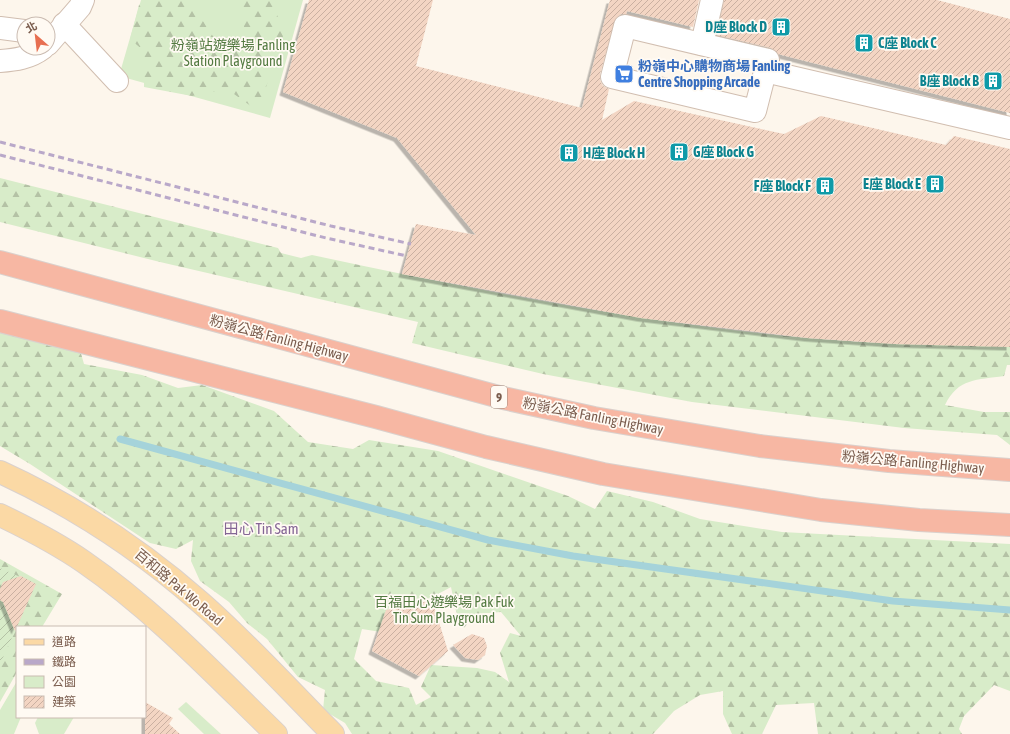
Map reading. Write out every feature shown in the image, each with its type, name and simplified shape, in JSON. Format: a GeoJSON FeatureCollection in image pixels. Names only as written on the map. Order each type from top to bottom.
{"type":"FeatureCollection","features":[{"type":"Feature","properties":{"kind":"highway","name":"粉嶺公路 Fanling Highway"},"geometry":{"type":"LineString","coordinates":[[0,262],[503,398],[594,418],[776,448],[889,461],[1010,470]]}},
{"type":"Feature","properties":{"kind":"highway"},"geometry":{"type":"LineString","coordinates":[[0,321],[376,417],[486,447],[603,474],[821,510],[919,520],[1010,525]]}},
{"type":"Feature","properties":{"kind":"main road","name":"百和路 Pak Wo Road"},"geometry":{"type":"LineString","coordinates":[[0,472],[62,504],[126,543],[200,602],[333,734]]}},
{"type":"Feature","properties":{"kind":"main road"},"geometry":{"type":"LineString","coordinates":[[0,515],[43,537],[84,562],[131,598],[172,633],[276,734]]}},
{"type":"Feature","properties":{"kind":"street"},"geometry":{"type":"LineString","coordinates":[[83,0],[80,8],[56,27],[117,81]]}},
{"type":"Feature","properties":{"kind":"street"},"geometry":{"type":"LineString","coordinates":[[702,44],[712,0]]}},
{"type":"Feature","properties":{"kind":"street"},"geometry":{"type":"LineString","coordinates":[[625,26],[768,60],[765,71],[755,111],[612,77],[625,26]]}},
{"type":"Feature","properties":{"kind":"street"},"geometry":{"type":"LineString","coordinates":[[0,28],[16,30]]}},
{"type":"Feature","properties":{"kind":"street"},"geometry":{"type":"LineString","coordinates":[[0,61],[17,60],[28,56]]}},
{"type":"Feature","properties":{"kind":"street"},"geometry":{"type":"LineString","coordinates":[[765,71],[1010,128]]}},
{"type":"Feature","properties":{"kind":"green space","name":"粉嶺站遊樂場 Fanling Station Playground"},"geometry":{"type":"Polygon","coordinates":[[[141,0],[303,0],[270,118],[119,76],[141,0]]]}},
{"type":"Feature","properties":{"kind":"green space","name":"粉嶺站遊樂場 Fanling Station Playground"},"geometry":{"type":"Polygon","coordinates":[[[147,0],[197,0],[196,10],[216,41],[245,40],[242,5],[235,0],[273,0],[283,36],[264,93],[255,109],[227,89],[192,96],[144,87],[144,51],[130,39],[139,5],[147,0]]]}},
{"type":"Feature","properties":{"kind":"green space"},"geometry":{"type":"Polygon","coordinates":[[[0,178],[278,248],[281,253],[301,258],[312,255],[435,281],[559,304],[683,324],[808,338],[934,345],[1010,346],[1010,365],[1007,365],[1004,376],[977,380],[962,385],[950,396],[945,405],[984,412],[1010,412],[1010,445],[997,435],[904,428],[692,402],[543,374],[412,343],[418,322],[160,262],[0,222],[0,178]]]}},
{"type":"Feature","properties":{"kind":"green space","name":"百福田心遊樂場 Pak Fuk Tin Sum Playground"},"geometry":{"type":"Polygon","coordinates":[[[0,329],[35,331],[49,346],[80,350],[84,364],[142,375],[178,388],[202,385],[274,411],[308,442],[353,449],[369,440],[438,451],[568,496],[595,509],[607,491],[653,502],[700,519],[782,532],[1010,544],[1010,691],[994,685],[964,716],[959,729],[962,734],[818,734],[814,703],[776,705],[762,734],[732,734],[723,714],[723,691],[700,695],[674,711],[653,734],[352,734],[345,723],[323,710],[325,690],[298,677],[267,639],[247,623],[229,602],[200,581],[191,561],[193,540],[176,549],[150,543],[0,446],[0,329]],[[451,587],[425,601],[391,601],[381,632],[362,629],[354,659],[376,681],[409,688],[416,705],[431,697],[421,687],[431,665],[477,668],[495,672],[509,682],[500,653],[510,633],[521,636],[501,612],[475,614],[464,628],[456,611],[451,587]]]}},
{"type":"Feature","properties":{"kind":"green space"},"geometry":{"type":"Polygon","coordinates":[[[0,559],[62,594],[43,626],[16,626],[16,674],[0,702],[0,559]]]}},
{"type":"Feature","properties":{"kind":"green space"},"geometry":{"type":"Polygon","coordinates":[[[0,568],[36,584],[0,664],[0,568]]]}},
{"type":"Feature","properties":{"kind":"green space"},"geometry":{"type":"Polygon","coordinates":[[[16,683],[16,718],[21,718],[14,734],[0,734],[0,710],[16,683]]]}},
{"type":"Feature","properties":{"kind":"green space"},"geometry":{"type":"Polygon","coordinates":[[[186,702],[221,734],[204,734],[178,709],[186,702]]]}},
{"type":"Feature","properties":{"kind":"green space"},"geometry":{"type":"Polygon","coordinates":[[[38,718],[73,718],[64,734],[39,734],[35,723],[38,718]]]}},
{"type":"Feature","properties":{"kind":"building"},"geometry":{"type":"Polygon","coordinates":[[[309,0],[433,0],[416,66],[582,108],[610,0],[699,0],[693,27],[627,11],[626,14],[621,14],[616,18],[600,74],[600,80],[603,86],[609,89],[602,120],[634,101],[784,134],[821,116],[946,145],[954,136],[1010,149],[1010,347],[895,344],[808,338],[641,318],[402,274],[416,224],[476,235],[397,138],[283,92],[309,0]]]}},
{"type":"Feature","properties":{"kind":"building"},"geometry":{"type":"Polygon","coordinates":[[[724,0],[937,0],[1010,19],[1010,113],[778,54],[771,48],[717,35],[724,0]]]}},
{"type":"Feature","properties":{"kind":"building"},"geometry":{"type":"Polygon","coordinates":[[[21,576],[36,584],[15,631],[3,602],[0,600],[0,589],[3,582],[21,576]]]}},
{"type":"Feature","properties":{"kind":"building"},"geometry":{"type":"Polygon","coordinates":[[[432,600],[448,651],[419,676],[372,651],[386,610],[432,600]]]}},
{"type":"Feature","properties":{"kind":"building"},"geometry":{"type":"Polygon","coordinates":[[[472,634],[484,638],[487,646],[485,655],[478,660],[465,658],[453,645],[472,634]]]}},
{"type":"Feature","properties":{"kind":"building"},"geometry":{"type":"Polygon","coordinates":[[[146,703],[173,718],[169,724],[180,734],[145,734],[146,703]]]}},
{"type":"Feature","properties":{"kind":"waterway"},"geometry":{"type":"LineString","coordinates":[[120,439],[488,540],[573,556],[893,601],[1010,610]]}},
{"type":"Feature","properties":{"kind":"railway"},"geometry":{"type":"LineString","coordinates":[[0,142],[331,226],[411,244]]}},
{"type":"Feature","properties":{"kind":"railway"},"geometry":{"type":"LineString","coordinates":[[0,155],[326,238],[407,256]]}},
{"type":"Feature","properties":{"kind":"place","name":"D座 Block D"},"geometry":{"type":"Point","coordinates":[781,27]}},
{"type":"Feature","properties":{"kind":"place","name":"C座 Block C"},"geometry":{"type":"Point","coordinates":[864,43]}},
{"type":"Feature","properties":{"kind":"place","name":"粉嶺中心購物商場 Fanling Centre Shopping Arcade"},"geometry":{"type":"Point","coordinates":[624,74]}},
{"type":"Feature","properties":{"kind":"place","name":"B座 Block B"},"geometry":{"type":"Point","coordinates":[993,81]}},
{"type":"Feature","properties":{"kind":"place","name":"G座 Block G"},"geometry":{"type":"Point","coordinates":[679,152]}},
{"type":"Feature","properties":{"kind":"place","name":"H座 Block H"},"geometry":{"type":"Point","coordinates":[569,153]}},
{"type":"Feature","properties":{"kind":"place","name":"E座 Block E"},"geometry":{"type":"Point","coordinates":[935,184]}},
{"type":"Feature","properties":{"kind":"place","name":"F座 Block F"},"geometry":{"type":"Point","coordinates":[825,186]}},
{"type":"Feature","properties":{"kind":"district","name":"田心 Tin Sam"},"geometry":{"type":"Point","coordinates":[261,529]}}]}
